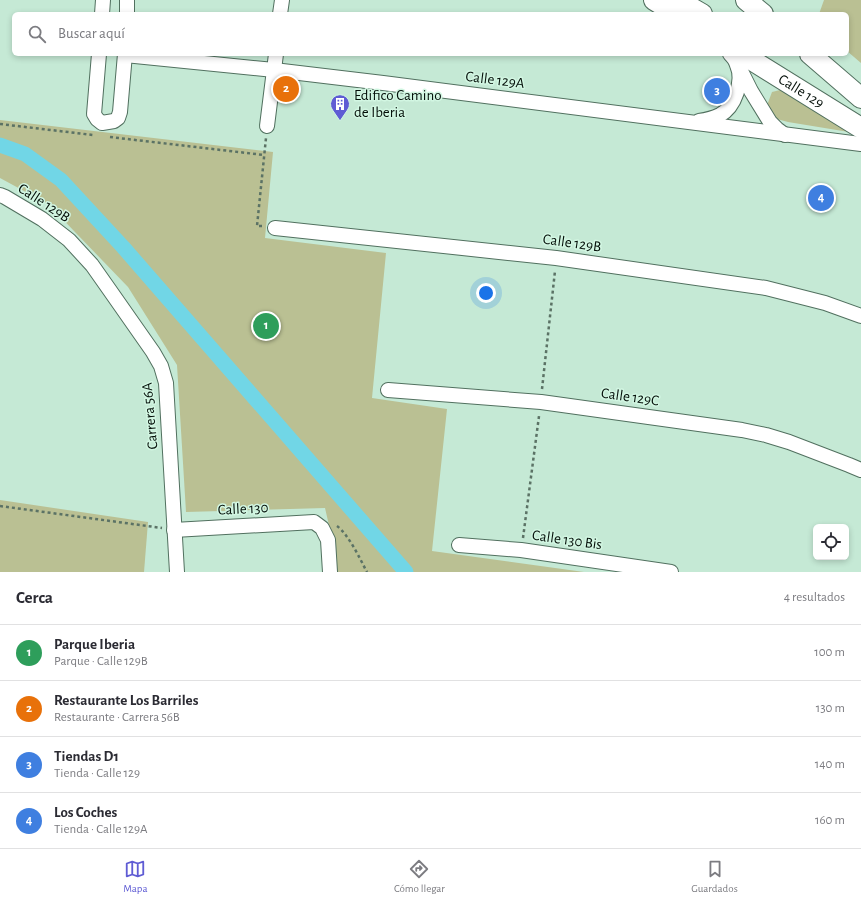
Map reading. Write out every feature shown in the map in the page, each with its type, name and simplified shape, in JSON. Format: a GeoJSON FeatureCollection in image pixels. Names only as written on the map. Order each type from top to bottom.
{"type":"FeatureCollection","features":[{"type":"Feature","properties":{"kind":"main road"},"geometry":{"type":"LineString","coordinates":[[654,0],[674,12]]}},
{"type":"Feature","properties":{"kind":"main road"},"geometry":{"type":"LineString","coordinates":[[678,0],[699,12]]}},
{"type":"Feature","properties":{"kind":"main road"},"geometry":{"type":"LineString","coordinates":[[746,0],[761,12]]}},
{"type":"Feature","properties":{"kind":"main road","name":"Calle 129"},"geometry":{"type":"LineString","coordinates":[[770,56],[861,113]]}},
{"type":"Feature","properties":{"kind":"main road"},"geometry":{"type":"LineString","coordinates":[[812,56],[861,98]]}},
{"type":"Feature","properties":{"kind":"main road","name":"Calle 129"},"geometry":{"type":"LineString","coordinates":[[737,58],[861,128]]}},
{"type":"Feature","properties":{"kind":"street"},"geometry":{"type":"LineString","coordinates":[[102,12],[103,0]]}},
{"type":"Feature","properties":{"kind":"street"},"geometry":{"type":"LineString","coordinates":[[127,0],[127,12]]}},
{"type":"Feature","properties":{"kind":"street"},"geometry":{"type":"LineString","coordinates":[[280,12],[282,0]]}},
{"type":"Feature","properties":{"kind":"street"},"geometry":{"type":"LineString","coordinates":[[99,56],[94,114],[102,123],[114,122],[118,118],[120,112],[125,56]]}},
{"type":"Feature","properties":{"kind":"street","name":"Calle 129A"},"geometry":{"type":"LineString","coordinates":[[135,56],[383,83],[861,144]]}},
{"type":"Feature","properties":{"kind":"street"},"geometry":{"type":"LineString","coordinates":[[267,126],[276,56]]}},
{"type":"Feature","properties":{"kind":"street"},"geometry":{"type":"LineString","coordinates":[[689,122],[708,120],[721,115],[728,109],[735,99],[738,87],[739,76],[737,58]]}},
{"type":"Feature","properties":{"kind":"street"},"geometry":{"type":"LineString","coordinates":[[737,58],[751,91],[770,122],[785,135]]}},
{"type":"Feature","properties":{"kind":"street","name":"Calle 129B"},"geometry":{"type":"LineString","coordinates":[[0,195],[42,219],[69,240]]}},
{"type":"Feature","properties":{"kind":"street","name":"Calle 129B"},"geometry":{"type":"LineString","coordinates":[[275,228],[556,258],[758,287],[825,303],[861,316]]}},
{"type":"Feature","properties":{"kind":"street","name":"Carrera 56A"},"geometry":{"type":"LineString","coordinates":[[69,240],[92,265],[112,292],[161,366],[166,383],[177,572]]}},
{"type":"Feature","properties":{"kind":"street","name":"Calle 129C"},"geometry":{"type":"LineString","coordinates":[[388,390],[541,402],[742,430],[789,442],[861,470]]}},
{"type":"Feature","properties":{"kind":"street"},"geometry":{"type":"LineString","coordinates":[[314,522],[322,528],[328,540],[330,572]]}},
{"type":"Feature","properties":{"kind":"street","name":"Calle 130"},"geometry":{"type":"LineString","coordinates":[[174,530],[314,522]]}},
{"type":"Feature","properties":{"kind":"street","name":"Calle 130 Bis"},"geometry":{"type":"LineString","coordinates":[[459,545],[521,550],[671,572]]}},
{"type":"Feature","properties":{"kind":"path"},"geometry":{"type":"LineString","coordinates":[[0,124],[94,135]]}},
{"type":"Feature","properties":{"kind":"path"},"geometry":{"type":"LineString","coordinates":[[267,126],[257,226],[275,228]]}},
{"type":"Feature","properties":{"kind":"path"},"geometry":{"type":"LineString","coordinates":[[109,137],[264,155]]}},
{"type":"Feature","properties":{"kind":"path"},"geometry":{"type":"LineString","coordinates":[[0,506],[174,530]]}},
{"type":"Feature","properties":{"kind":"path"},"geometry":{"type":"LineString","coordinates":[[314,522],[330,521],[342,529],[367,572]]}},
{"type":"Feature","properties":{"kind":"green space"},"geometry":{"type":"Polygon","coordinates":[[[824,0],[861,0],[861,63],[849,53],[849,12],[820,12],[824,0]]]}},
{"type":"Feature","properties":{"kind":"green space"},"geometry":{"type":"Polygon","coordinates":[[[780,90],[791,91],[855,133],[788,122],[769,115],[766,108],[772,92],[780,90]]]}},
{"type":"Feature","properties":{"kind":"green space"},"geometry":{"type":"Polygon","coordinates":[[[0,120],[273,152],[265,238],[386,253],[372,398],[447,409],[432,551],[584,572],[333,572],[334,547],[325,508],[186,512],[177,365],[128,287],[48,204],[0,178],[0,120]]]}},
{"type":"Feature","properties":{"kind":"green space"},"geometry":{"type":"Polygon","coordinates":[[[0,500],[148,522],[144,572],[0,572],[0,500]]]}},
{"type":"Feature","properties":{"kind":"waterway"},"geometry":{"type":"LineString","coordinates":[[0,145],[25,154],[61,180],[123,247],[406,572]]}},
{"type":"Feature","properties":{"kind":"place","name":"Restaurante Los Barriles"},"geometry":{"type":"Point","coordinates":[286,89]}},
{"type":"Feature","properties":{"kind":"place","name":"Tiendas D1"},"geometry":{"type":"Point","coordinates":[717,91]}},
{"type":"Feature","properties":{"kind":"place","name":"Edifico Camino de Iberia"},"geometry":{"type":"Point","coordinates":[340,121]}},
{"type":"Feature","properties":{"kind":"place","name":"Los Coches"},"geometry":{"type":"Point","coordinates":[821,198]}},
{"type":"Feature","properties":{"kind":"place","name":"Parque Iberia"},"geometry":{"type":"Point","coordinates":[266,326]}}]}
